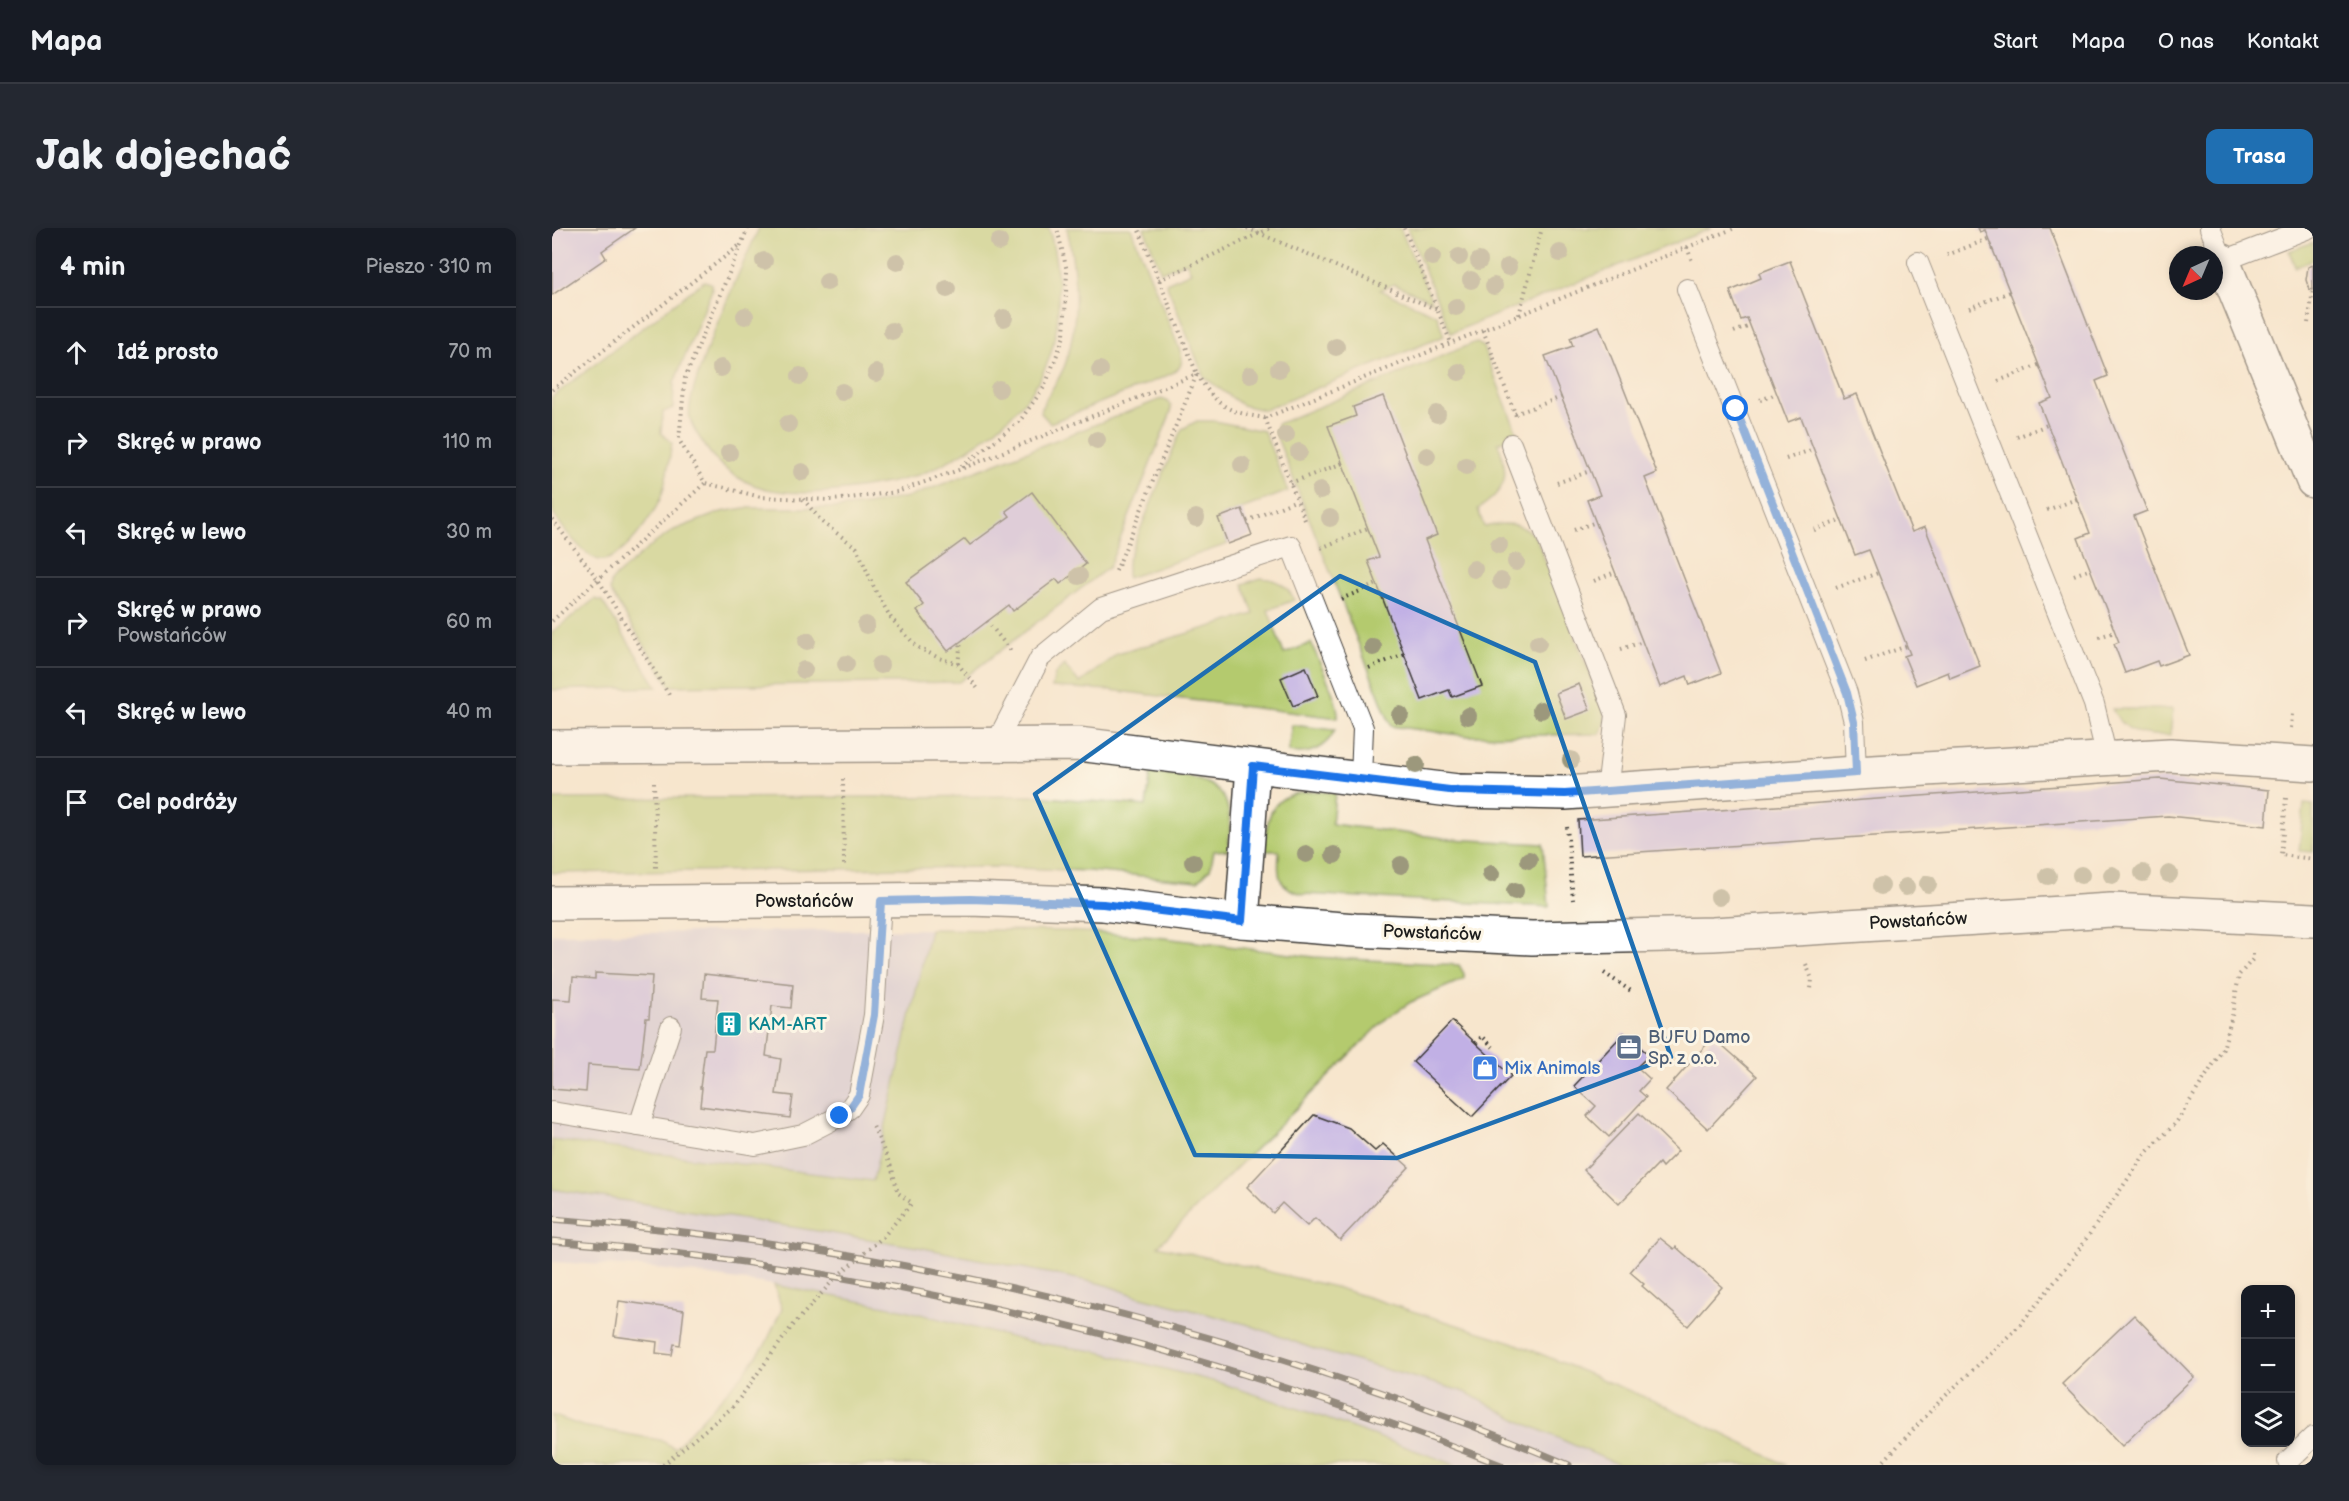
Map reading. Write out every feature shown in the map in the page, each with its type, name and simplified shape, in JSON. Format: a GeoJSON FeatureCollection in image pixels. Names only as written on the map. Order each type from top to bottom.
{"type":"FeatureCollection","features":[{"type":"Feature","properties":{"kind":"street"},"geometry":{"type":"LineString","coordinates":[[2223,261],[2313,481]]}},
{"type":"Feature","properties":{"kind":"street"},"geometry":{"type":"LineString","coordinates":[[552,747],[1078,744],[1458,791],[1565,794],[2170,754],[2313,764]]}},
{"type":"Feature","properties":{"kind":"street"},"geometry":{"type":"LineString","coordinates":[[1242,921],[1253,766]]}},
{"type":"Feature","properties":{"kind":"street","name":"Powstańców"},"geometry":{"type":"LineString","coordinates":[[552,903],[970,899],[1103,904],[1242,921],[1355,930],[1576,938],[1713,934],[2111,910],[2313,920]]}},
{"type":"Feature","properties":{"kind":"lane"},"geometry":{"type":"LineString","coordinates":[[2210,228],[2217,246]]}},
{"type":"Feature","properties":{"kind":"lane"},"geometry":{"type":"LineString","coordinates":[[2223,261],[2309,228]]}},
{"type":"Feature","properties":{"kind":"lane"},"geometry":{"type":"LineString","coordinates":[[1919,264],[2094,704],[2107,758]]}},
{"type":"Feature","properties":{"kind":"lane"},"geometry":{"type":"LineString","coordinates":[[1686,289],[1847,693],[1854,722],[1856,773]]}},
{"type":"Feature","properties":{"kind":"lane"},"geometry":{"type":"LineString","coordinates":[[1511,444],[1616,715],[1607,791]]}},
{"type":"Feature","properties":{"kind":"lane"},"geometry":{"type":"LineString","coordinates":[[996,743],[1040,658],[1101,608],[1293,552],[1363,728],[1361,778]]}},
{"type":"Feature","properties":{"kind":"lane"},"geometry":{"type":"LineString","coordinates":[[552,1112],[754,1145],[804,1135],[840,1116],[850,1108],[859,1095],[874,1015],[881,901]]}},
{"type":"Feature","properties":{"kind":"lane"},"geometry":{"type":"LineString","coordinates":[[639,1126],[671,1027]]}},
{"type":"Feature","properties":{"kind":"lane"},"geometry":{"type":"LineString","coordinates":[[2288,1461],[2313,1437]]}},
{"type":"Feature","properties":{"kind":"path"},"geometry":{"type":"LineString","coordinates":[[748,228],[685,378],[679,440],[705,483],[761,497],[802,499],[833,500],[897,492],[956,471],[1197,374]]}},
{"type":"Feature","properties":{"kind":"path"},"geometry":{"type":"LineString","coordinates":[[956,471],[1019,422],[1045,386],[1064,336],[1067,271],[1057,228]]}},
{"type":"Feature","properties":{"kind":"path"},"geometry":{"type":"LineString","coordinates":[[1138,228],[1197,374],[1210,396],[1235,413],[1266,418],[1735,228]]}},
{"type":"Feature","properties":{"kind":"path"},"geometry":{"type":"LineString","coordinates":[[1247,228],[1438,310]]}},
{"type":"Feature","properties":{"kind":"path"},"geometry":{"type":"LineString","coordinates":[[1159,280],[1271,228]]}},
{"type":"Feature","properties":{"kind":"path"},"geometry":{"type":"LineString","coordinates":[[1404,228],[1451,343]]}},
{"type":"Feature","properties":{"kind":"path"},"geometry":{"type":"LineString","coordinates":[[1519,316],[1542,228]]}},
{"type":"Feature","properties":{"kind":"path"},"geometry":{"type":"LineString","coordinates":[[1919,264],[1988,239]]}},
{"type":"Feature","properties":{"kind":"path"},"geometry":{"type":"LineString","coordinates":[[552,390],[741,245]]}},
{"type":"Feature","properties":{"kind":"path"},"geometry":{"type":"LineString","coordinates":[[2311,323],[2313,291]]}},
{"type":"Feature","properties":{"kind":"path"},"geometry":{"type":"LineString","coordinates":[[1941,319],[2010,292]]}},
{"type":"Feature","properties":{"kind":"path"},"geometry":{"type":"LineString","coordinates":[[1483,330],[1524,437],[1511,444]]}},
{"type":"Feature","properties":{"kind":"path"},"geometry":{"type":"LineString","coordinates":[[1970,392],[2039,365]]}},
{"type":"Feature","properties":{"kind":"path"},"geometry":{"type":"LineString","coordinates":[[1101,608],[1197,374]]}},
{"type":"Feature","properties":{"kind":"path"},"geometry":{"type":"LineString","coordinates":[[1515,414],[1562,397]]}},
{"type":"Feature","properties":{"kind":"path"},"geometry":{"type":"LineString","coordinates":[[1266,418],[1312,538],[1293,552]]}},
{"type":"Feature","properties":{"kind":"path"},"geometry":{"type":"LineString","coordinates":[[1290,483],[1343,463]]}},
{"type":"Feature","properties":{"kind":"path"},"geometry":{"type":"LineString","coordinates":[[552,621],[705,483]]}},
{"type":"Feature","properties":{"kind":"path"},"geometry":{"type":"LineString","coordinates":[[802,499],[823,523],[857,548],[876,592],[891,618],[917,646],[939,658],[958,664],[980,690]]}},
{"type":"Feature","properties":{"kind":"path"},"geometry":{"type":"LineString","coordinates":[[1247,521],[1297,500]]}},
{"type":"Feature","properties":{"kind":"path"},"geometry":{"type":"LineString","coordinates":[[552,519],[599,581],[669,695]]}},
{"type":"Feature","properties":{"kind":"path"},"geometry":{"type":"LineString","coordinates":[[1563,534],[1596,522]]}},
{"type":"Feature","properties":{"kind":"path"},"geometry":{"type":"LineString","coordinates":[[1293,552],[1368,528]]}},
{"type":"Feature","properties":{"kind":"path"},"geometry":{"type":"LineString","coordinates":[[2075,574],[2090,569]]}},
{"type":"Feature","properties":{"kind":"path"},"geometry":{"type":"LineString","coordinates":[[1585,584],[1615,572]]}},
{"type":"Feature","properties":{"kind":"path"},"geometry":{"type":"LineString","coordinates":[[1810,598],[1878,573]]}},
{"type":"Feature","properties":{"kind":"path"},"geometry":{"type":"LineString","coordinates":[[1337,600],[1377,584]]}},
{"type":"Feature","properties":{"kind":"path"},"geometry":{"type":"LineString","coordinates":[[958,664],[961,641]]}},
{"type":"Feature","properties":{"kind":"path"},"geometry":{"type":"LineString","coordinates":[[1610,653],[1642,642]]}},
{"type":"Feature","properties":{"kind":"path"},"geometry":{"type":"LineString","coordinates":[[1864,661],[1907,646]]}},
{"type":"Feature","properties":{"kind":"path"},"geometry":{"type":"LineString","coordinates":[[1365,670],[1404,654]]}},
{"type":"Feature","properties":{"kind":"path"},"geometry":{"type":"LineString","coordinates":[[843,745],[844,875]]}},
{"type":"Feature","properties":{"kind":"path"},"geometry":{"type":"LineString","coordinates":[[652,746],[656,877]]}},
{"type":"Feature","properties":{"kind":"path"},"geometry":{"type":"LineString","coordinates":[[2286,799],[2281,855],[2313,859]]}},
{"type":"Feature","properties":{"kind":"path"},"geometry":{"type":"LineString","coordinates":[[1568,844],[1574,902]]}},
{"type":"Feature","properties":{"kind":"path"},"geometry":{"type":"LineString","coordinates":[[1880,1465],[1941,1400],[2020,1325],[2068,1265],[2146,1153],[2176,1123],[2223,1049],[2232,1016],[2239,975],[2253,959],[2248,916]]}},
{"type":"Feature","properties":{"kind":"path"},"geometry":{"type":"LineString","coordinates":[[1604,973],[1631,991]]}},
{"type":"Feature","properties":{"kind":"path"},"geometry":{"type":"LineString","coordinates":[[1811,989],[1812,979]]}},
{"type":"Feature","properties":{"kind":"path"},"geometry":{"type":"LineString","coordinates":[[1476,1043],[1482,1036],[1493,1047]]}},
{"type":"Feature","properties":{"kind":"path"},"geometry":{"type":"LineString","coordinates":[[663,1465],[734,1406],[790,1329],[836,1277],[883,1237],[912,1203],[898,1193],[892,1169],[859,1095]]}},
{"type":"Feature","properties":{"kind":"highlighted area"},"geometry":{"type":"Polygon","coordinates":[[[1340,576],[1535,662],[1671,1057],[1397,1158],[1195,1155],[1035,794],[1340,576]]]}},
{"type":"Feature","properties":{"kind":"shaded area"},"geometry":{"type":"Polygon","coordinates":[[[930,929],[873,1182],[552,1140],[552,934],[930,929]]]}},
{"type":"Feature","properties":{"kind":"shaded area"},"geometry":{"type":"Polygon","coordinates":[[[552,1189],[918,1247],[1103,1284],[1137,1296],[1246,1324],[1314,1349],[1465,1392],[1524,1423],[1619,1465],[1456,1465],[1224,1384],[1095,1351],[1029,1342],[901,1309],[774,1285],[653,1268],[552,1262],[552,1189]]]}},
{"type":"Feature","properties":{"kind":"green space"},"geometry":{"type":"Polygon","coordinates":[[[759,228],[1049,228],[1058,279],[1058,315],[1052,350],[1046,366],[1026,399],[999,426],[968,449],[927,472],[883,484],[798,493],[756,486],[737,477],[720,464],[705,446],[692,425],[690,404],[705,355],[759,228]]]}},
{"type":"Feature","properties":{"kind":"green space"},"geometry":{"type":"Polygon","coordinates":[[[1067,228],[1131,228],[1181,353],[1181,362],[1176,371],[1164,377],[1050,423],[1041,413],[1042,407],[1066,362],[1075,312],[1073,261],[1067,228]]]}},
{"type":"Feature","properties":{"kind":"green space"},"geometry":{"type":"Polygon","coordinates":[[[1144,228],[1400,228],[1432,301],[1394,284],[1380,290],[1437,315],[1444,336],[1264,410],[1242,405],[1204,377],[1166,283],[1191,272],[1186,262],[1161,272],[1144,228]]]}},
{"type":"Feature","properties":{"kind":"green space"},"geometry":{"type":"Polygon","coordinates":[[[1407,228],[1712,228],[1451,333],[1407,228]]]}},
{"type":"Feature","properties":{"kind":"green space"},"geometry":{"type":"Polygon","coordinates":[[[2313,242],[2313,260],[2295,267],[2289,251],[2313,242]]]}},
{"type":"Feature","properties":{"kind":"green space"},"geometry":{"type":"Polygon","coordinates":[[[704,281],[711,283],[712,290],[674,383],[673,408],[663,412],[661,433],[672,443],[661,497],[652,515],[627,546],[609,559],[594,558],[574,540],[553,512],[552,397],[704,281]]]}},
{"type":"Feature","properties":{"kind":"green space"},"geometry":{"type":"Polygon","coordinates":[[[1476,342],[1483,347],[1518,435],[1498,443],[1504,464],[1504,481],[1495,495],[1478,509],[1484,527],[1513,524],[1526,529],[1537,540],[1604,710],[1605,722],[1600,734],[1468,736],[1391,726],[1278,440],[1277,424],[1476,342]]]}},
{"type":"Feature","properties":{"kind":"green space"},"geometry":{"type":"Polygon","coordinates":[[[1161,399],[1167,401],[1171,406],[1171,412],[1109,567],[959,682],[670,686],[610,591],[611,582],[617,575],[652,545],[674,530],[721,512],[744,508],[838,508],[912,496],[1161,399]]]}},
{"type":"Feature","properties":{"kind":"green space"},"geometry":{"type":"Polygon","coordinates":[[[1197,421],[1214,421],[1264,431],[1288,491],[1218,518],[1228,544],[1127,578],[1127,562],[1178,437],[1182,429],[1197,421]]]}},
{"type":"Feature","properties":{"kind":"green space"},"geometry":{"type":"Polygon","coordinates":[[[1261,578],[1281,584],[1292,595],[1294,600],[1268,610],[1284,654],[1311,643],[1336,702],[1338,718],[1110,690],[1052,687],[1055,674],[1064,665],[1080,683],[1117,654],[1254,614],[1243,584],[1261,578]]]}},
{"type":"Feature","properties":{"kind":"green space"},"geometry":{"type":"Polygon","coordinates":[[[595,599],[602,601],[657,687],[552,690],[552,632],[595,599]]]}},
{"type":"Feature","properties":{"kind":"green space"},"geometry":{"type":"Polygon","coordinates":[[[2112,709],[2173,709],[2170,735],[2144,734],[2130,729],[2117,718],[2112,709]]]}},
{"type":"Feature","properties":{"kind":"green space"},"geometry":{"type":"Polygon","coordinates":[[[1292,725],[1335,730],[1327,742],[1316,750],[1295,753],[1288,752],[1292,725]]]}},
{"type":"Feature","properties":{"kind":"green space"},"geometry":{"type":"Polygon","coordinates":[[[1151,772],[1204,782],[1215,788],[1223,797],[1228,809],[1230,827],[1228,850],[1214,851],[1210,869],[1198,881],[1088,871],[992,867],[552,873],[552,799],[1035,796],[1146,806],[1151,772]]]}},
{"type":"Feature","properties":{"kind":"green space"},"geometry":{"type":"Polygon","coordinates":[[[1312,791],[1335,793],[1332,824],[1451,839],[1543,844],[1549,907],[1303,894],[1294,891],[1283,884],[1280,879],[1279,851],[1265,851],[1267,826],[1273,808],[1279,801],[1288,796],[1312,791]]]}},
{"type":"Feature","properties":{"kind":"green space"},"geometry":{"type":"Polygon","coordinates":[[[2304,804],[2313,805],[2313,852],[2299,851],[2304,804]]]}},
{"type":"Feature","properties":{"kind":"green space"},"geometry":{"type":"Polygon","coordinates":[[[930,929],[1067,931],[1156,937],[1314,957],[1459,965],[1464,979],[1411,1002],[1387,1018],[1158,1246],[1335,1287],[1512,1342],[1666,1406],[1786,1465],[1619,1465],[1524,1423],[1465,1392],[1314,1349],[1246,1324],[1137,1296],[1103,1284],[918,1247],[552,1189],[552,1140],[873,1181],[930,929]]]}},
{"type":"Feature","properties":{"kind":"green space"},"geometry":{"type":"Polygon","coordinates":[[[774,1285],[901,1309],[1029,1342],[1095,1351],[1224,1384],[1456,1465],[552,1465],[552,1415],[582,1426],[660,1440],[675,1448],[743,1374],[765,1345],[782,1309],[774,1285]]]}},
{"type":"Feature","properties":{"kind":"building"},"geometry":{"type":"Polygon","coordinates":[[[552,228],[635,228],[602,251],[606,258],[552,295],[552,228]]]}},
{"type":"Feature","properties":{"kind":"building"},"geometry":{"type":"Polygon","coordinates":[[[1978,228],[2050,228],[2108,376],[2096,381],[2147,511],[2134,516],[2189,655],[2159,666],[2157,661],[2125,673],[2114,644],[2119,642],[2078,538],[2090,533],[2039,403],[2052,398],[1985,230],[1980,232],[1978,228]]]}},
{"type":"Feature","properties":{"kind":"building"},"geometry":{"type":"Polygon","coordinates":[[[1790,261],[1844,399],[1857,394],[1912,532],[1925,527],[1980,666],[1950,678],[1948,672],[1916,685],[1904,656],[1910,654],[1869,550],[1855,555],[1801,417],[1788,422],[1747,318],[1741,320],[1730,291],[1761,278],[1759,273],[1790,261]]]}},
{"type":"Feature","properties":{"kind":"building"},"geometry":{"type":"Polygon","coordinates":[[[2313,265],[2313,290],[2309,289],[2306,280],[2308,267],[2313,265]]]}},
{"type":"Feature","properties":{"kind":"building"},"geometry":{"type":"Polygon","coordinates":[[[1599,326],[1657,473],[1645,478],[1721,673],[1690,685],[1687,676],[1660,687],[1587,500],[1600,495],[1545,356],[1573,346],[1570,338],[1599,326]]]}},
{"type":"Feature","properties":{"kind":"building"},"geometry":{"type":"Polygon","coordinates":[[[1383,396],[1437,535],[1425,540],[1482,686],[1452,697],[1449,690],[1422,700],[1368,561],[1379,557],[1328,426],[1356,416],[1353,407],[1383,396]]]}},
{"type":"Feature","properties":{"kind":"building"},"geometry":{"type":"Polygon","coordinates":[[[1032,492],[1086,564],[1060,584],[1056,579],[1013,611],[1009,605],[948,651],[917,611],[924,605],[906,582],[965,539],[970,545],[1010,516],[1006,511],[1032,492]]]}},
{"type":"Feature","properties":{"kind":"building"},"geometry":{"type":"Polygon","coordinates":[[[1242,509],[1252,535],[1228,544],[1218,518],[1242,509]]]}},
{"type":"Feature","properties":{"kind":"building"},"geometry":{"type":"Polygon","coordinates":[[[1306,667],[1318,696],[1293,706],[1281,678],[1306,667]]]}},
{"type":"Feature","properties":{"kind":"building"},"geometry":{"type":"Polygon","coordinates":[[[1579,684],[1590,710],[1566,719],[1556,693],[1579,684]]]}},
{"type":"Feature","properties":{"kind":"building"},"geometry":{"type":"Polygon","coordinates":[[[2160,779],[2269,790],[2266,826],[2168,816],[1580,856],[1578,820],[2160,779]]]}},
{"type":"Feature","properties":{"kind":"building"},"geometry":{"type":"Polygon","coordinates":[[[595,973],[652,976],[649,1018],[646,1018],[640,1069],[588,1065],[586,1092],[552,1089],[552,999],[571,1000],[573,977],[595,979],[595,973]]]}},
{"type":"Feature","properties":{"kind":"building"},"geometry":{"type":"Polygon","coordinates":[[[704,974],[793,984],[791,1008],[772,1006],[766,1056],[781,1059],[776,1094],[793,1096],[790,1118],[700,1106],[705,1049],[713,1049],[718,999],[702,998],[704,974]]]}},
{"type":"Feature","properties":{"kind":"building"},"geometry":{"type":"Polygon","coordinates":[[[1452,1021],[1511,1076],[1472,1117],[1413,1062],[1452,1021]]]}},
{"type":"Feature","properties":{"kind":"building"},"geometry":{"type":"Polygon","coordinates":[[[1624,1033],[1649,1055],[1637,1067],[1650,1079],[1639,1091],[1646,1097],[1609,1137],[1587,1116],[1596,1106],[1574,1086],[1624,1033]]]}},
{"type":"Feature","properties":{"kind":"building"},"geometry":{"type":"Polygon","coordinates":[[[1713,1037],[1757,1076],[1708,1129],[1666,1090],[1713,1037]]]}},
{"type":"Feature","properties":{"kind":"building"},"geometry":{"type":"Polygon","coordinates":[[[1639,1113],[1678,1151],[1662,1167],[1659,1163],[1619,1204],[1584,1170],[1639,1113]]]}},
{"type":"Feature","properties":{"kind":"building"},"geometry":{"type":"Polygon","coordinates":[[[1314,1115],[1349,1128],[1375,1151],[1383,1144],[1409,1167],[1340,1240],[1315,1218],[1307,1226],[1282,1203],[1273,1213],[1247,1187],[1314,1115]]]}},
{"type":"Feature","properties":{"kind":"building"},"geometry":{"type":"Polygon","coordinates":[[[1660,1238],[1674,1249],[1676,1247],[1722,1287],[1688,1326],[1642,1286],[1644,1284],[1630,1272],[1660,1238]]]}},
{"type":"Feature","properties":{"kind":"building"},"geometry":{"type":"Polygon","coordinates":[[[619,1301],[684,1310],[680,1345],[674,1344],[672,1355],[656,1353],[657,1342],[614,1336],[619,1301]]]}},
{"type":"Feature","properties":{"kind":"building"},"geometry":{"type":"Polygon","coordinates":[[[2134,1315],[2194,1377],[2122,1446],[2062,1384],[2134,1315]]]}},
{"type":"Feature","properties":{"kind":"railway"},"geometry":{"type":"LineString","coordinates":[[552,1219],[682,1232],[812,1250],[942,1273],[1070,1301],[1197,1335],[1323,1373],[1447,1416],[1569,1465]]}},
{"type":"Feature","properties":{"kind":"railway"},"geometry":{"type":"LineString","coordinates":[[552,1241],[673,1253],[794,1270],[915,1291],[1035,1317],[1153,1348],[1271,1383],[1387,1422],[1501,1465]]}},
{"type":"Feature","properties":{"kind":"place","name":"KAM-ART"},"geometry":{"type":"Point","coordinates":[729,1024]}},
{"type":"Feature","properties":{"kind":"place","name":"BUFU Damo Sp. z o.o."},"geometry":{"type":"Point","coordinates":[1629,1047]}},
{"type":"Feature","properties":{"kind":"place","name":"Mix Animals"},"geometry":{"type":"Point","coordinates":[1485,1068]}},
{"type":"Feature","properties":{"kind":"route"},"geometry":{"type":"LineString","coordinates":[[840,1116],[850,1108],[859,1095],[874,1015],[881,901],[970,899],[1103,904],[1242,921],[1253,766],[1458,791],[1565,794],[1856,773],[1854,722],[1847,693],[1736,409]]}}]}
